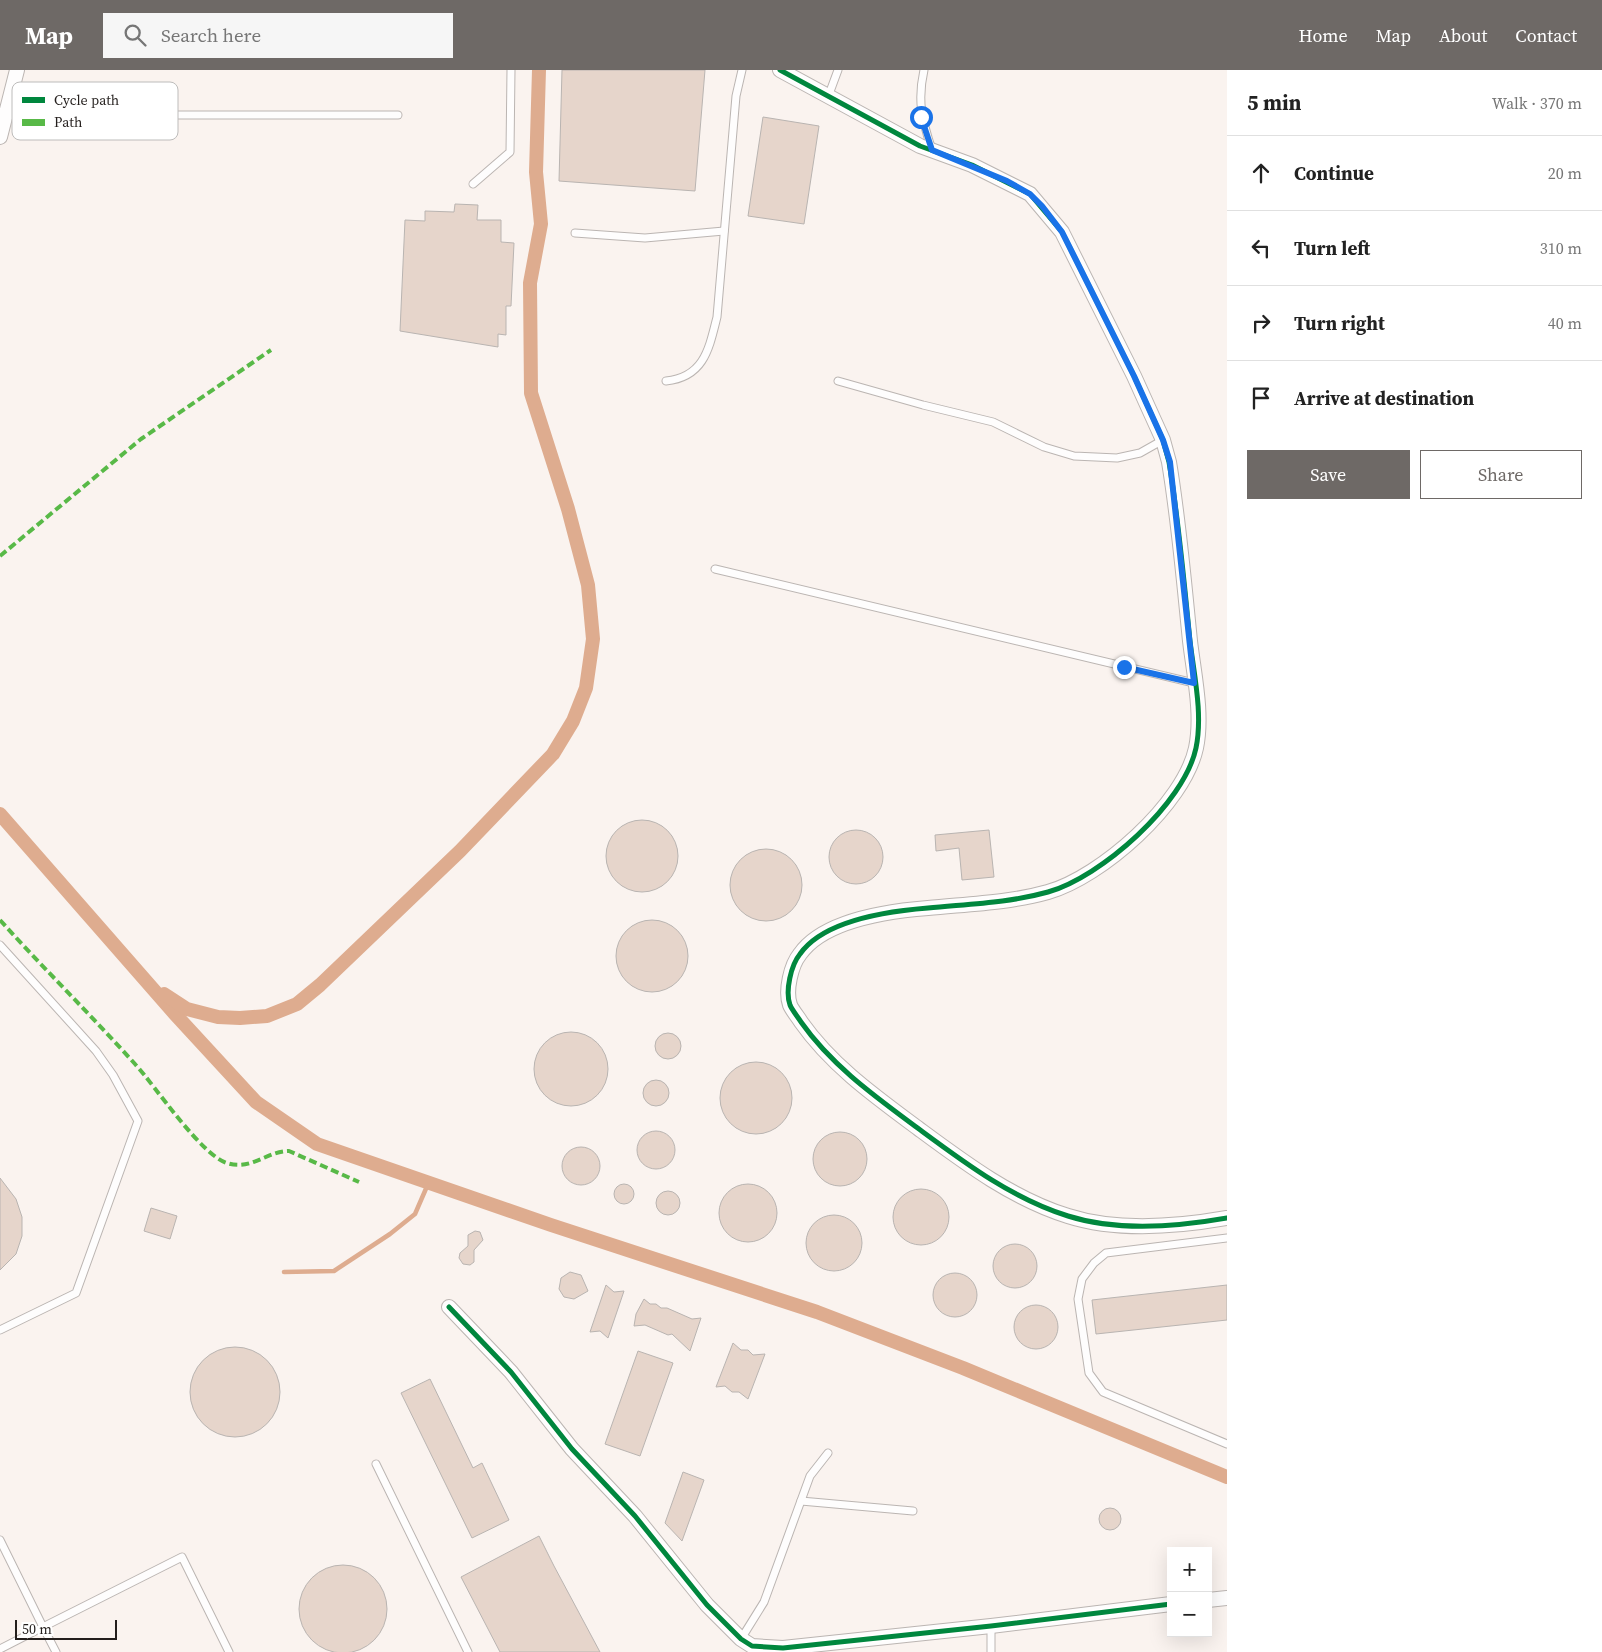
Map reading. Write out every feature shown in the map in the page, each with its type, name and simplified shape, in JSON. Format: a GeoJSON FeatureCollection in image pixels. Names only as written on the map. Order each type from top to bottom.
{"type":"FeatureCollection","features":[{"type":"Feature","properties":{"kind":"street"},"geometry":{"type":"LineString","coordinates":[[780,70],[828,97],[932,150],[1007,181],[1030,194],[1062,232],[1134,376],[1163,440],[1174,488],[1198,730],[1193,760],[1166,804],[1139,834],[1111,859],[1050,892],[1006,901],[880,912],[846,923],[813,940],[799,954],[790,978],[790,1004],[814,1040],[840,1068],[945,1148],[990,1179],[1037,1204],[1094,1223],[1168,1225],[1227,1218]]}},
{"type":"Feature","properties":{"kind":"street"},"geometry":{"type":"LineString","coordinates":[[0,137],[12,89]]}},
{"type":"Feature","properties":{"kind":"street"},"geometry":{"type":"LineString","coordinates":[[449,1306],[511,1372],[572,1449],[635,1516],[707,1605],[741,1639],[752,1646],[766,1648],[837,1647],[1167,1604]]}},
{"type":"Feature","properties":{"kind":"street"},"geometry":{"type":"LineString","coordinates":[[1212,1600],[1227,1598]]}},
{"type":"Feature","properties":{"kind":"lane"},"geometry":{"type":"LineString","coordinates":[[473,184],[510,152],[511,70]]}},
{"type":"Feature","properties":{"kind":"lane"},"geometry":{"type":"LineString","coordinates":[[666,381],[682,379],[694,371],[706,356],[717,317],[736,96],[742,70]]}},
{"type":"Feature","properties":{"kind":"lane"},"geometry":{"type":"LineString","coordinates":[[828,97],[838,70]]}},
{"type":"Feature","properties":{"kind":"lane"},"geometry":{"type":"LineString","coordinates":[[924,70],[920,88],[921,117],[932,150]]}},
{"type":"Feature","properties":{"kind":"lane"},"geometry":{"type":"LineString","coordinates":[[5,115],[12,115]]}},
{"type":"Feature","properties":{"kind":"lane"},"geometry":{"type":"LineString","coordinates":[[178,115],[398,115]]}},
{"type":"Feature","properties":{"kind":"lane"},"geometry":{"type":"LineString","coordinates":[[575,233],[645,238],[724,230]]}},
{"type":"Feature","properties":{"kind":"lane"},"geometry":{"type":"LineString","coordinates":[[838,381],[922,405],[993,422],[1044,447],[1074,456],[1117,458],[1140,453],[1163,440]]}},
{"type":"Feature","properties":{"kind":"lane"},"geometry":{"type":"LineString","coordinates":[[715,569],[1194,683]]}},
{"type":"Feature","properties":{"kind":"lane"},"geometry":{"type":"LineString","coordinates":[[0,945],[96,1051],[113,1075],[138,1121],[76,1293],[0,1330]]}},
{"type":"Feature","properties":{"kind":"lane"},"geometry":{"type":"LineString","coordinates":[[1227,1238],[1106,1253],[1094,1263],[1082,1279],[1078,1299],[1089,1372],[1103,1392],[1227,1444]]}},
{"type":"Feature","properties":{"kind":"lane"},"geometry":{"type":"LineString","coordinates":[[741,1639],[764,1602],[810,1476],[828,1452]]}},
{"type":"Feature","properties":{"kind":"lane"},"geometry":{"type":"LineString","coordinates":[[376,1464],[468,1652]]}},
{"type":"Feature","properties":{"kind":"lane"},"geometry":{"type":"LineString","coordinates":[[801,1501],[913,1511]]}},
{"type":"Feature","properties":{"kind":"lane"},"geometry":{"type":"LineString","coordinates":[[0,1540],[56,1652]]}},
{"type":"Feature","properties":{"kind":"lane"},"geometry":{"type":"LineString","coordinates":[[0,1649],[182,1557],[229,1652]]}},
{"type":"Feature","properties":{"kind":"lane"},"geometry":{"type":"LineString","coordinates":[[991,1626],[991,1652]]}},
{"type":"Feature","properties":{"kind":"building"},"geometry":{"type":"Polygon","coordinates":[[[562,70],[705,70],[695,191],[559,181],[562,70]]]}},
{"type":"Feature","properties":{"kind":"building"},"geometry":{"type":"Polygon","coordinates":[[[763,117],[819,126],[804,224],[748,216],[763,117]]]}},
{"type":"Feature","properties":{"kind":"building"},"geometry":{"type":"Polygon","coordinates":[[[455,204],[478,205],[477,220],[501,220],[501,242],[514,243],[511,306],[506,306],[506,335],[498,334],[498,347],[400,331],[405,220],[425,221],[425,211],[454,212],[455,204]]]}},
{"type":"Feature","properties":{"kind":"building"},"geometry":{"type":"Polygon","coordinates":[[[642,820],[662,826],[672,836],[678,856],[672,876],[662,886],[642,892],[622,886],[612,876],[606,856],[612,836],[622,826],[642,820]]]}},
{"type":"Feature","properties":{"kind":"building"},"geometry":{"type":"Polygon","coordinates":[[[851,830],[861,830],[871,834],[879,842],[883,857],[879,872],[871,880],[861,884],[851,884],[841,880],[833,872],[829,862],[829,852],[833,842],[841,834],[851,830]]]}},
{"type":"Feature","properties":{"kind":"building"},"geometry":{"type":"Polygon","coordinates":[[[989,830],[994,877],[962,880],[959,848],[936,851],[935,835],[989,830]]]}},
{"type":"Feature","properties":{"kind":"building"},"geometry":{"type":"Polygon","coordinates":[[[766,849],[786,855],[796,865],[802,885],[796,905],[786,915],[766,921],[746,915],[736,905],[730,885],[736,865],[746,855],[766,849]]]}},
{"type":"Feature","properties":{"kind":"building"},"geometry":{"type":"Polygon","coordinates":[[[652,920],[672,926],[682,936],[688,956],[682,976],[672,986],[652,992],[632,986],[622,976],[616,956],[622,936],[632,926],[652,920]]]}},
{"type":"Feature","properties":{"kind":"building"},"geometry":{"type":"Polygon","coordinates":[[[571,1032],[585,1035],[597,1043],[605,1055],[608,1069],[605,1083],[597,1095],[585,1103],[571,1106],[557,1103],[545,1095],[537,1083],[534,1069],[537,1055],[545,1043],[557,1035],[571,1032]]]}},
{"type":"Feature","properties":{"kind":"building"},"geometry":{"type":"Polygon","coordinates":[[[668,1033],[678,1036],[681,1046],[678,1056],[668,1059],[658,1056],[655,1046],[658,1036],[668,1033]]]}},
{"type":"Feature","properties":{"kind":"building"},"geometry":{"type":"Polygon","coordinates":[[[756,1062],[776,1068],[786,1078],[792,1098],[786,1118],[776,1128],[756,1134],[736,1128],[726,1118],[720,1098],[726,1078],[736,1068],[756,1062]]]}},
{"type":"Feature","properties":{"kind":"building"},"geometry":{"type":"Polygon","coordinates":[[[656,1080],[665,1084],[669,1093],[665,1102],[656,1106],[647,1102],[643,1093],[647,1084],[656,1080]]]}},
{"type":"Feature","properties":{"kind":"building"},"geometry":{"type":"Polygon","coordinates":[[[656,1131],[663,1132],[669,1137],[674,1143],[674,1157],[669,1163],[663,1168],[656,1169],[649,1168],[643,1163],[638,1157],[637,1150],[638,1143],[643,1137],[649,1132],[656,1131]]]}},
{"type":"Feature","properties":{"kind":"building"},"geometry":{"type":"Polygon","coordinates":[[[835,1132],[845,1132],[855,1136],[863,1144],[867,1159],[863,1174],[855,1182],[845,1186],[835,1186],[825,1182],[817,1174],[813,1164],[813,1154],[817,1144],[825,1136],[835,1132]]]}},
{"type":"Feature","properties":{"kind":"building"},"geometry":{"type":"Polygon","coordinates":[[[581,1147],[588,1148],[594,1153],[599,1159],[599,1173],[594,1179],[588,1184],[581,1185],[574,1184],[568,1179],[563,1173],[562,1166],[563,1159],[568,1153],[574,1148],[581,1147]]]}},
{"type":"Feature","properties":{"kind":"building"},"geometry":{"type":"Polygon","coordinates":[[[0,1178],[16,1199],[22,1217],[22,1236],[16,1254],[0,1270],[0,1178]]]}},
{"type":"Feature","properties":{"kind":"building"},"geometry":{"type":"Polygon","coordinates":[[[620,1184],[628,1184],[634,1190],[634,1198],[628,1204],[620,1204],[614,1198],[614,1190],[620,1184]]]}},
{"type":"Feature","properties":{"kind":"building"},"geometry":{"type":"Polygon","coordinates":[[[742,1184],[754,1184],[769,1192],[777,1207],[777,1219],[769,1234],[754,1242],[742,1242],[727,1234],[719,1219],[719,1207],[727,1192],[742,1184]]]}},
{"type":"Feature","properties":{"kind":"building"},"geometry":{"type":"Polygon","coordinates":[[[915,1189],[927,1189],[941,1197],[949,1211],[947,1228],[941,1237],[927,1245],[915,1245],[905,1240],[898,1233],[893,1223],[893,1211],[898,1201],[905,1194],[915,1189]]]}},
{"type":"Feature","properties":{"kind":"building"},"geometry":{"type":"Polygon","coordinates":[[[668,1191],[677,1194],[680,1203],[677,1212],[668,1215],[659,1212],[656,1203],[659,1194],[668,1191]]]}},
{"type":"Feature","properties":{"kind":"building"},"geometry":{"type":"Polygon","coordinates":[[[151,1208],[177,1216],[170,1239],[144,1231],[151,1208]]]}},
{"type":"Feature","properties":{"kind":"building"},"geometry":{"type":"Polygon","coordinates":[[[834,1215],[845,1217],[854,1223],[860,1232],[862,1243],[860,1254],[854,1263],[845,1269],[834,1271],[823,1269],[814,1263],[808,1254],[806,1243],[808,1232],[814,1223],[823,1217],[834,1215]]]}},
{"type":"Feature","properties":{"kind":"building"},"geometry":{"type":"Polygon","coordinates":[[[475,1231],[480,1232],[483,1240],[474,1250],[474,1262],[470,1265],[463,1264],[459,1258],[460,1253],[468,1246],[468,1235],[475,1231]]]}},
{"type":"Feature","properties":{"kind":"building"},"geometry":{"type":"Polygon","coordinates":[[[1015,1244],[1027,1248],[1033,1254],[1037,1266],[1033,1278],[1027,1284],[1015,1288],[1003,1284],[997,1278],[993,1266],[997,1254],[1003,1248],[1015,1244]]]}},
{"type":"Feature","properties":{"kind":"building"},"geometry":{"type":"Polygon","coordinates":[[[570,1272],[581,1275],[588,1291],[574,1299],[564,1297],[559,1289],[561,1278],[570,1272]]]}},
{"type":"Feature","properties":{"kind":"building"},"geometry":{"type":"Polygon","coordinates":[[[955,1273],[967,1277],[973,1283],[977,1295],[973,1307],[967,1313],[955,1317],[943,1313],[937,1307],[933,1295],[937,1283],[943,1277],[955,1273]]]}},
{"type":"Feature","properties":{"kind":"building"},"geometry":{"type":"Polygon","coordinates":[[[606,1285],[614,1292],[624,1291],[608,1338],[600,1331],[590,1332],[606,1285]]]}},
{"type":"Feature","properties":{"kind":"building"},"geometry":{"type":"Polygon","coordinates":[[[1227,1285],[1227,1320],[1096,1334],[1092,1300],[1227,1285]]]}},
{"type":"Feature","properties":{"kind":"building"},"geometry":{"type":"Polygon","coordinates":[[[644,1299],[650,1304],[656,1304],[661,1308],[667,1308],[692,1319],[701,1318],[690,1351],[672,1334],[668,1335],[645,1325],[634,1326],[636,1314],[644,1299]]]}},
{"type":"Feature","properties":{"kind":"building"},"geometry":{"type":"Polygon","coordinates":[[[1036,1305],[1048,1309],[1054,1315],[1058,1327],[1054,1339],[1048,1345],[1036,1349],[1024,1345],[1018,1339],[1014,1327],[1018,1315],[1024,1309],[1036,1305]]]}},
{"type":"Feature","properties":{"kind":"building"},"geometry":{"type":"Polygon","coordinates":[[[733,1343],[741,1350],[748,1350],[753,1355],[765,1354],[748,1399],[739,1392],[732,1392],[725,1386],[716,1387],[733,1343]]]}},
{"type":"Feature","properties":{"kind":"building"},"geometry":{"type":"Polygon","coordinates":[[[235,1347],[252,1351],[267,1360],[276,1375],[280,1392],[276,1409],[267,1424],[252,1433],[235,1437],[218,1433],[203,1424],[194,1409],[190,1392],[194,1375],[203,1360],[218,1351],[235,1347]]]}},
{"type":"Feature","properties":{"kind":"building"},"geometry":{"type":"Polygon","coordinates":[[[638,1351],[673,1363],[640,1456],[605,1444],[638,1351]]]}},
{"type":"Feature","properties":{"kind":"building"},"geometry":{"type":"Polygon","coordinates":[[[430,1379],[473,1468],[482,1463],[509,1520],[472,1538],[401,1393],[430,1379]]]}},
{"type":"Feature","properties":{"kind":"building"},"geometry":{"type":"Polygon","coordinates":[[[683,1472],[704,1480],[682,1541],[665,1523],[683,1472]]]}},
{"type":"Feature","properties":{"kind":"building"},"geometry":{"type":"Polygon","coordinates":[[[1106,1508],[1114,1508],[1121,1515],[1121,1523],[1114,1530],[1106,1530],[1099,1523],[1099,1515],[1106,1508]]]}},
{"type":"Feature","properties":{"kind":"building"},"geometry":{"type":"Polygon","coordinates":[[[539,1536],[600,1652],[500,1652],[461,1577],[539,1536]]]}},
{"type":"Feature","properties":{"kind":"building"},"geometry":{"type":"Polygon","coordinates":[[[334,1565],[352,1565],[368,1572],[380,1584],[387,1600],[387,1618],[380,1634],[368,1646],[352,1653],[334,1653],[318,1646],[306,1634],[299,1618],[299,1600],[306,1584],[318,1572],[334,1565]]]}},
{"type":"Feature","properties":{"kind":"waterway"},"geometry":{"type":"LineString","coordinates":[[164,994],[187,1009],[218,1017],[267,1016],[297,1004],[320,985],[460,851],[553,754],[573,721],[586,688],[593,639],[588,585],[568,509],[531,393],[530,283],[541,224],[536,172],[539,70]]}},
{"type":"Feature","properties":{"kind":"waterway"},"geometry":{"type":"LineString","coordinates":[[0,814],[174,1013],[256,1102],[317,1144],[551,1225],[817,1312],[963,1368],[1227,1477]]}},
{"type":"Feature","properties":{"kind":"waterway"},"geometry":{"type":"LineString","coordinates":[[284,1272],[334,1271],[390,1234],[415,1214],[428,1184]]}},
{"type":"Feature","properties":{"kind":"marked path"},"geometry":{"type":"LineString","coordinates":[[0,556],[141,439],[271,350]]}},
{"type":"Feature","properties":{"kind":"marked path"},"geometry":{"type":"LineString","coordinates":[[0,920],[118,1046],[192,1134],[216,1157],[236,1165],[251,1163],[273,1154],[289,1151],[359,1182]]}},
{"type":"Feature","properties":{"kind":"cycle path"},"geometry":{"type":"LineString","coordinates":[[780,70],[920,146],[972,165],[1030,194],[1062,232],[1134,376],[1163,440],[1169,462],[1176,507],[1199,722],[1196,748],[1188,770],[1175,792],[1158,814],[1137,835],[1115,855],[1092,871],[1069,884],[1033,896],[988,903],[913,909],[877,915],[841,925],[811,942],[800,954],[792,971],[789,986],[790,1005],[826,1053],[871,1093],[972,1167],[1028,1200],[1048,1209],[1087,1221],[1127,1226],[1167,1226],[1227,1218]]}},
{"type":"Feature","properties":{"kind":"cycle path"},"geometry":{"type":"LineString","coordinates":[[449,1307],[511,1372],[572,1449],[635,1516],[707,1605],[741,1639],[752,1646],[783,1648],[991,1626],[1167,1604]]}},
{"type":"Feature","properties":{"kind":"route"},"geometry":{"type":"LineString","coordinates":[[921,117],[932,150],[972,165],[1030,194],[1062,232],[1134,376],[1163,440],[1170,462],[1174,488],[1194,683],[1124,667]]}}]}
